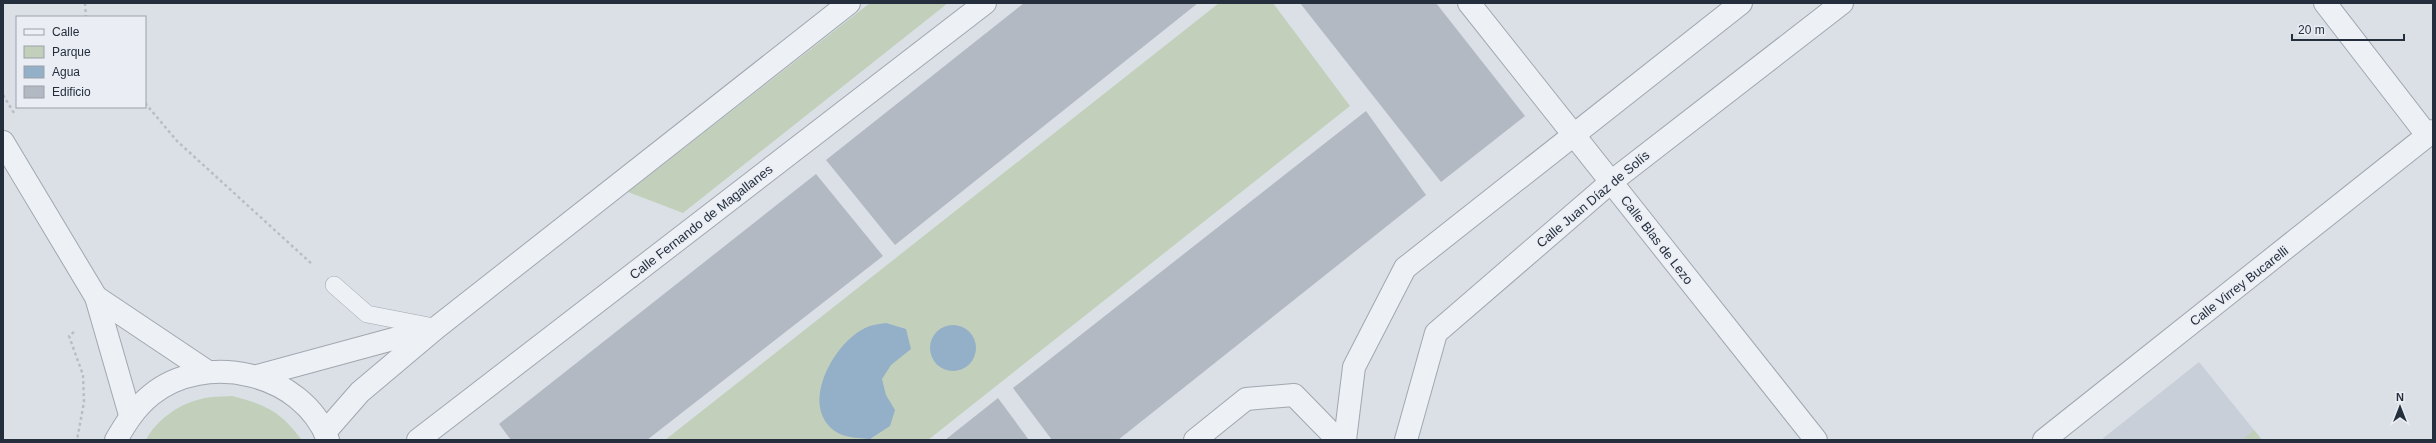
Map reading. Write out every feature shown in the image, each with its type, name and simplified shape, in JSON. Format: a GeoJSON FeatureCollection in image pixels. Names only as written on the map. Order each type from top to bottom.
{"type":"FeatureCollection","features":[{"type":"Feature","properties":{"kind":"street"},"geometry":{"type":"LineString","coordinates":[[116,440],[130,416],[158,390],[179,379],[208,372],[233,372],[257,376],[285,389],[308,408],[326,436],[360,392],[436,328],[849,3]]}},
{"type":"Feature","properties":{"kind":"street","name":"Calle Fernando de Magallanes"},"geometry":{"type":"LineString","coordinates":[[418,440],[985,3]]}},
{"type":"Feature","properties":{"kind":"street","name":"Calle Blas de Lezo"},"geometry":{"type":"LineString","coordinates":[[1469,3],[1816,440]]}},
{"type":"Feature","properties":{"kind":"street"},"geometry":{"type":"LineString","coordinates":[[1345,440],[1354,367],[1405,268],[1741,3]]}},
{"type":"Feature","properties":{"kind":"street","name":"Calle Juan Díaz de Solís"},"geometry":{"type":"LineString","coordinates":[[1406,440],[1436,332],[1611,182],[1842,3]]}},
{"type":"Feature","properties":{"kind":"street"},"geometry":{"type":"LineString","coordinates":[[2325,3],[2430,133]]}},
{"type":"Feature","properties":{"kind":"street","name":"Calle Virrey Bucarelli"},"geometry":{"type":"LineString","coordinates":[[2044,440],[2430,133]]}},
{"type":"Feature","properties":{"kind":"street"},"geometry":{"type":"LineString","coordinates":[[3,142],[96,297],[130,416]]}},
{"type":"Feature","properties":{"kind":"street"},"geometry":{"type":"LineString","coordinates":[[96,297],[208,372]]}},
{"type":"Feature","properties":{"kind":"street"},"geometry":{"type":"LineString","coordinates":[[257,376],[436,328]]}},
{"type":"Feature","properties":{"kind":"street"},"geometry":{"type":"LineString","coordinates":[[1194,440],[1246,399],[1294,395],[1338,440]]}},
{"type":"Feature","properties":{"kind":"lane"},"geometry":{"type":"LineString","coordinates":[[334,284],[367,314],[436,328]]}},
{"type":"Feature","properties":{"kind":"path"},"geometry":{"type":"LineString","coordinates":[[85,3],[86,16]]}},
{"type":"Feature","properties":{"kind":"path"},"geometry":{"type":"LineString","coordinates":[[146,104],[177,141],[334,284]]}},
{"type":"Feature","properties":{"kind":"shaded area"},"geometry":{"type":"Polygon","coordinates":[[[2199,362],[2262,440],[2101,440],[2199,362]]]}},
{"type":"Feature","properties":{"kind":"green space"},"geometry":{"type":"Polygon","coordinates":[[[870,3],[948,3],[683,213],[628,192],[870,3]]]}},
{"type":"Feature","properties":{"kind":"green space"},"geometry":{"type":"Polygon","coordinates":[[[1219,3],[1273,3],[1350,106],[928,440],[665,440],[1219,3]]]}},
{"type":"Feature","properties":{"kind":"green space"},"geometry":{"type":"Polygon","coordinates":[[[232,396],[272,410],[287,422],[302,440],[146,440],[155,426],[169,414],[185,404],[205,398],[232,396]]]}},
{"type":"Feature","properties":{"kind":"green space"},"geometry":{"type":"Polygon","coordinates":[[[2254,430],[2262,440],[2242,440],[2254,430]]]}},
{"type":"Feature","properties":{"kind":"water"},"geometry":{"type":"Polygon","coordinates":[[[886,323],[906,329],[911,349],[891,365],[882,379],[886,395],[895,410],[890,426],[870,439],[855,438],[840,434],[827,423],[821,410],[820,395],[824,378],[831,363],[841,348],[853,336],[867,327],[886,323]]]}},
{"type":"Feature","properties":{"kind":"water"},"geometry":{"type":"Polygon","coordinates":[[[953,325],[966,329],[972,335],[976,348],[972,361],[966,367],[953,371],[940,367],[934,361],[930,348],[934,335],[940,329],[953,325]]]}},
{"type":"Feature","properties":{"kind":"building"},"geometry":{"type":"Polygon","coordinates":[[[1024,3],[1198,3],[895,245],[826,160],[1024,3]]]}},
{"type":"Feature","properties":{"kind":"building"},"geometry":{"type":"Polygon","coordinates":[[[1300,3],[1436,3],[1525,116],[1441,182],[1300,3]]]}},
{"type":"Feature","properties":{"kind":"building"},"geometry":{"type":"Polygon","coordinates":[[[1366,111],[1426,195],[1118,440],[1052,440],[1013,388],[1366,111]]]}},
{"type":"Feature","properties":{"kind":"building"},"geometry":{"type":"Polygon","coordinates":[[[816,174],[883,256],[647,440],[511,440],[499,424],[816,174]]]}},
{"type":"Feature","properties":{"kind":"building"},"geometry":{"type":"Polygon","coordinates":[[[998,398],[1029,440],[945,440],[998,398]]]}}]}
